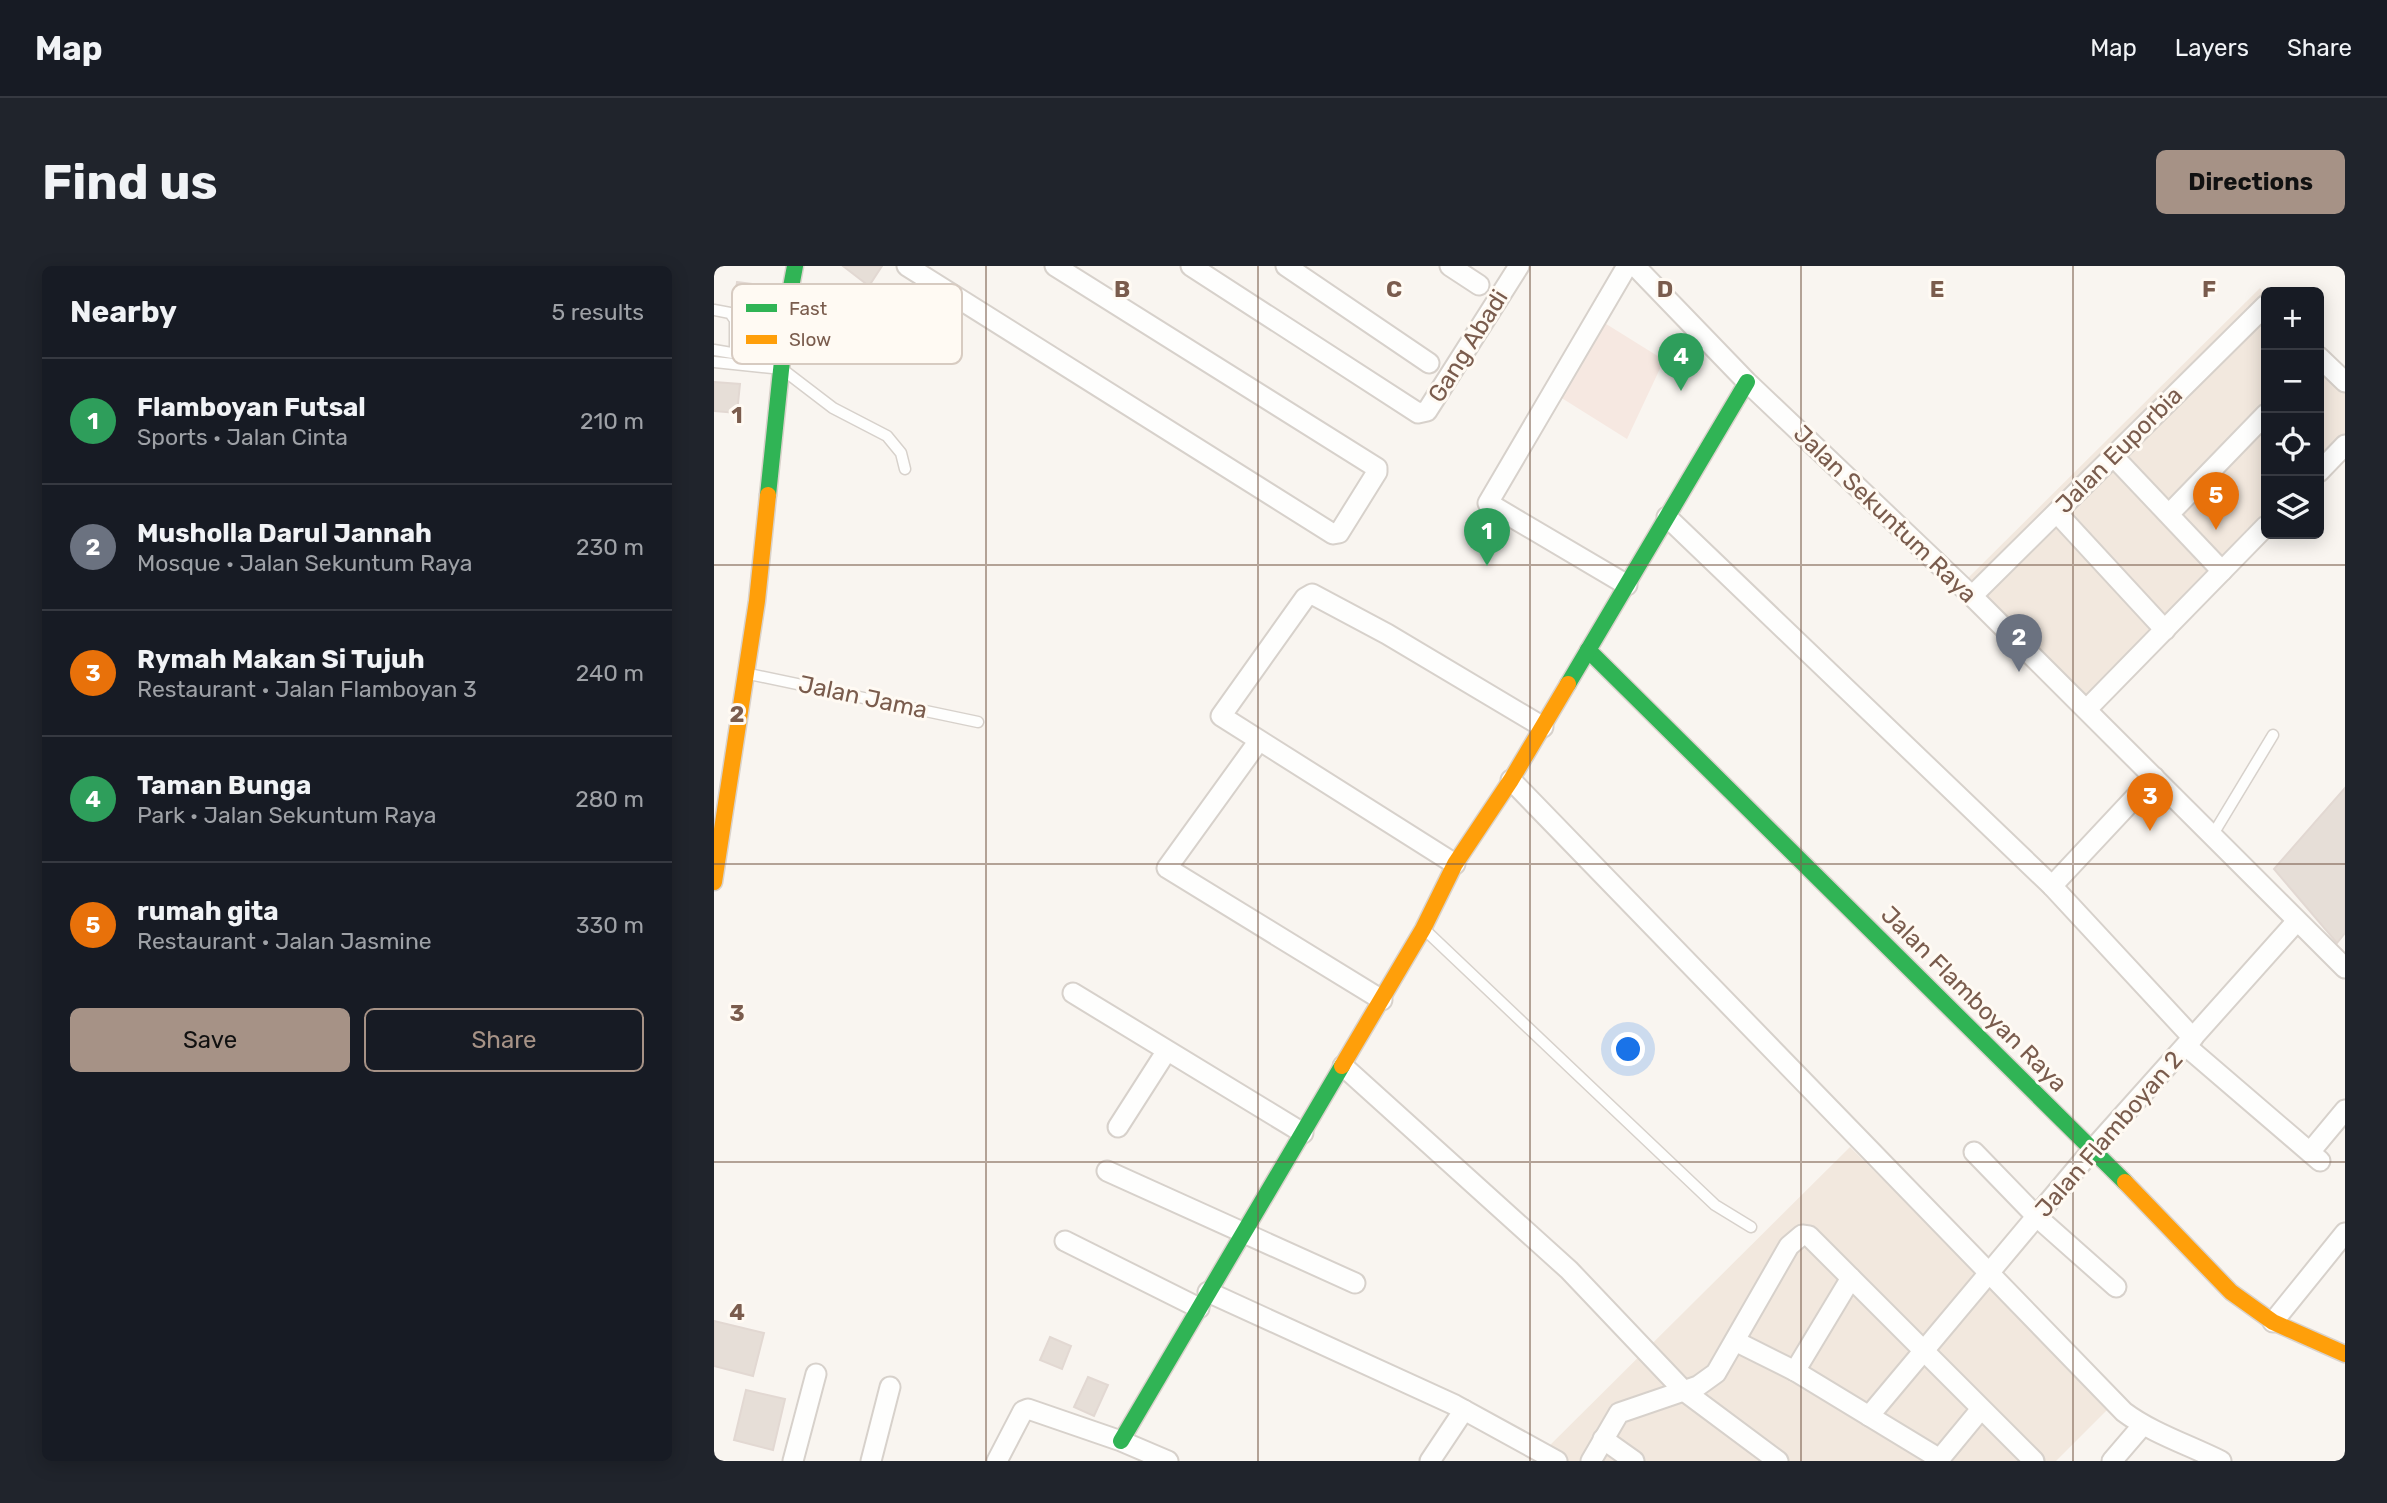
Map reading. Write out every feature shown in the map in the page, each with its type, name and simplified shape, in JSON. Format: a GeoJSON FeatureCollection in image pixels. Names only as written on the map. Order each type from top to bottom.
{"type":"FeatureCollection","features":[{"type":"Feature","properties":{"kind":"street"},"geometry":{"type":"LineString","coordinates":[[793,284],[795,266]]}},
{"type":"Feature","properties":{"kind":"street"},"geometry":{"type":"LineString","coordinates":[[907,266],[936,284]]}},
{"type":"Feature","properties":{"kind":"street"},"geometry":{"type":"LineString","coordinates":[[962,301],[1333,534],[1339,533],[1377,468],[1055,266]]}},
{"type":"Feature","properties":{"kind":"street","name":"Gang Abadi"},"geometry":{"type":"LineString","coordinates":[[1191,266],[1409,410],[1418,413],[1427,411],[1519,266]]}},
{"type":"Feature","properties":{"kind":"street"},"geometry":{"type":"LineString","coordinates":[[1286,266],[1429,363]]}},
{"type":"Feature","properties":{"kind":"street"},"geometry":{"type":"LineString","coordinates":[[1450,266],[1479,285]]}},
{"type":"Feature","properties":{"kind":"street"},"geometry":{"type":"LineString","coordinates":[[1627,266],[1488,503],[1627,584]]}},
{"type":"Feature","properties":{"kind":"street","name":"Jalan Sekuntum Raya"},"geometry":{"type":"LineString","coordinates":[[1635,266],[1747,382],[1972,596],[2297,921],[2343,963]]}},
{"type":"Feature","properties":{"kind":"street","name":"Jalan Euporbia"},"geometry":{"type":"LineString","coordinates":[[1972,596],[2261,310]]}},
{"type":"Feature","properties":{"kind":"street"},"geometry":{"type":"LineString","coordinates":[[2324,363],[2345,382]]}},
{"type":"Feature","properties":{"kind":"street"},"geometry":{"type":"LineString","coordinates":[[714,882],[747,674],[782,365]]}},
{"type":"Feature","properties":{"kind":"street"},"geometry":{"type":"LineString","coordinates":[[1121,1441],[1241,1234],[1382,1000],[1423,929],[1455,864],[1511,780],[1747,382]]}},
{"type":"Feature","properties":{"kind":"street"},"geometry":{"type":"LineString","coordinates":[[2169,514],[2261,419]]}},
{"type":"Feature","properties":{"kind":"street"},"geometry":{"type":"LineString","coordinates":[[2324,467],[2345,445]]}},
{"type":"Feature","properties":{"kind":"street"},"geometry":{"type":"LineString","coordinates":[[2113,457],[2222,571]]}},
{"type":"Feature","properties":{"kind":"street"},"geometry":{"type":"LineString","coordinates":[[2057,513],[2165,630]]}},
{"type":"Feature","properties":{"kind":"street"},"geometry":{"type":"LineString","coordinates":[[1667,516],[2052,886],[2189,1042],[2315,1157],[2345,1110]]}},
{"type":"Feature","properties":{"kind":"street"},"geometry":{"type":"LineString","coordinates":[[2087,709],[2261,531]]}},
{"type":"Feature","properties":{"kind":"street"},"geometry":{"type":"LineString","coordinates":[[1455,864],[1258,742],[1221,716],[1305,598],[1312,594],[1387,634],[1543,727]]}},
{"type":"Feature","properties":{"kind":"street","name":"Jalan Flamboyan Raya"},"geometry":{"type":"LineString","coordinates":[[1588,650],[2094,1149],[2231,1293],[2273,1322],[2345,1354]]}},
{"type":"Feature","properties":{"kind":"street"},"geometry":{"type":"LineString","coordinates":[[1258,742],[1167,868],[1382,1000]]}},
{"type":"Feature","properties":{"kind":"street"},"geometry":{"type":"LineString","coordinates":[[2052,886],[2154,777]]}},
{"type":"Feature","properties":{"kind":"street"},"geometry":{"type":"LineString","coordinates":[[1511,780],[2124,1412],[2142,1426],[2162,1432],[2221,1461]]}},
{"type":"Feature","properties":{"kind":"street","name":"Jalan Flamboyan 2"},"geometry":{"type":"LineString","coordinates":[[1869,1416],[2036,1216],[2297,921]]}},
{"type":"Feature","properties":{"kind":"street"},"geometry":{"type":"LineString","coordinates":[[1073,993],[1303,1133]]}},
{"type":"Feature","properties":{"kind":"street"},"geometry":{"type":"LineString","coordinates":[[1118,1127],[1166,1052]]}},
{"type":"Feature","properties":{"kind":"street"},"geometry":{"type":"LineString","coordinates":[[1343,1066],[1569,1270],[1684,1391],[1778,1461]]}},
{"type":"Feature","properties":{"kind":"street"},"geometry":{"type":"LineString","coordinates":[[1974,1152],[2036,1216],[2116,1287]]}},
{"type":"Feature","properties":{"kind":"street"},"geometry":{"type":"LineString","coordinates":[[1107,1171],[1241,1234],[1355,1283]]}},
{"type":"Feature","properties":{"kind":"street"},"geometry":{"type":"LineString","coordinates":[[2273,1322],[2339,1254],[2345,1233]]}},
{"type":"Feature","properties":{"kind":"street"},"geometry":{"type":"LineString","coordinates":[[1591,1461],[1619,1413],[1684,1391],[1716,1373],[1798,1236],[1808,1236],[2034,1461]]}},
{"type":"Feature","properties":{"kind":"street"},"geometry":{"type":"LineString","coordinates":[[1065,1241],[1464,1409],[1526,1453],[1557,1461]]}},
{"type":"Feature","properties":{"kind":"street"},"geometry":{"type":"LineString","coordinates":[[1795,1371],[1851,1278]]}},
{"type":"Feature","properties":{"kind":"street"},"geometry":{"type":"LineString","coordinates":[[1735,1341],[1795,1371],[1939,1460],[1982,1409]]}},
{"type":"Feature","properties":{"kind":"street"},"geometry":{"type":"LineString","coordinates":[[793,1461],[817,1374]]}},
{"type":"Feature","properties":{"kind":"street"},"geometry":{"type":"LineString","coordinates":[[871,1461],[890,1387]]}},
{"type":"Feature","properties":{"kind":"street"},"geometry":{"type":"LineString","coordinates":[[997,1461],[1023,1411],[1028,1409],[1121,1441],[1168,1461]]}},
{"type":"Feature","properties":{"kind":"street"},"geometry":{"type":"LineString","coordinates":[[1430,1461],[1464,1409]]}},
{"type":"Feature","properties":{"kind":"street"},"geometry":{"type":"LineString","coordinates":[[2112,1461],[2142,1426]]}},
{"type":"Feature","properties":{"kind":"street"},"geometry":{"type":"LineString","coordinates":[[1603,1438],[1634,1461]]}},
{"type":"Feature","properties":{"kind":"lane"},"geometry":{"type":"LineString","coordinates":[[714,310],[730,313],[732,316]]}},
{"type":"Feature","properties":{"kind":"lane"},"geometry":{"type":"LineString","coordinates":[[714,350],[732,353]]}},
{"type":"Feature","properties":{"kind":"lane"},"geometry":{"type":"LineString","coordinates":[[714,362],[732,363]]}},
{"type":"Feature","properties":{"kind":"lane"},"geometry":{"type":"LineString","coordinates":[[759,364],[782,365]]}},
{"type":"Feature","properties":{"kind":"lane"},"geometry":{"type":"LineString","coordinates":[[778,364],[834,408],[887,436],[901,453],[905,469]]}},
{"type":"Feature","properties":{"kind":"lane","name":"Jalan Jama"},"geometry":{"type":"LineString","coordinates":[[747,674],[978,722]]}},
{"type":"Feature","properties":{"kind":"lane"},"geometry":{"type":"LineString","coordinates":[[2212,836],[2273,735]]}},
{"type":"Feature","properties":{"kind":"lane"},"geometry":{"type":"LineString","coordinates":[[1423,929],[1715,1205],[1751,1227]]}},
{"type":"Feature","properties":{"kind":"shaded area"},"geometry":{"type":"Polygon","coordinates":[[[2260,288],[2261,539],[2084,709],[1968,578],[2260,288]]]}},
{"type":"Feature","properties":{"kind":"shaded area"},"geometry":{"type":"Polygon","coordinates":[[[1603,322],[1664,360],[1627,439],[1560,397],[1603,322]]]}},
{"type":"Feature","properties":{"kind":"shaded area"},"geometry":{"type":"Polygon","coordinates":[[[2324,352],[2345,373],[2345,461],[2324,482],[2324,352]]]}},
{"type":"Feature","properties":{"kind":"shaded area"},"geometry":{"type":"Polygon","coordinates":[[[1850,1147],[2111,1406],[2056,1461],[1534,1461],[1850,1147]]]}},
{"type":"Feature","properties":{"kind":"building"},"geometry":{"type":"Polygon","coordinates":[[[843,266],[882,266],[870,284],[866,284],[843,266]]]}},
{"type":"Feature","properties":{"kind":"building"},"geometry":{"type":"Polygon","coordinates":[[[714,382],[740,384],[737,413],[714,411],[714,382]]]}},
{"type":"Feature","properties":{"kind":"building"},"geometry":{"type":"Polygon","coordinates":[[[2345,788],[2345,933],[2337,943],[2274,869],[2345,788]]]}},
{"type":"Feature","properties":{"kind":"building"},"geometry":{"type":"Polygon","coordinates":[[[714,1321],[764,1333],[753,1376],[714,1366],[714,1321]]]}},
{"type":"Feature","properties":{"kind":"building"},"geometry":{"type":"Polygon","coordinates":[[[1050,1337],[1071,1346],[1062,1369],[1040,1360],[1050,1337]]]}},
{"type":"Feature","properties":{"kind":"building"},"geometry":{"type":"Polygon","coordinates":[[[1088,1377],[1108,1385],[1094,1416],[1074,1407],[1088,1377]]]}},
{"type":"Feature","properties":{"kind":"building"},"geometry":{"type":"Polygon","coordinates":[[[746,1390],[785,1399],[773,1450],[734,1440],[746,1390]]]}},
{"type":"Feature","properties":{"kind":"traffic: fast"},"geometry":{"type":"LineString","coordinates":[[792,284],[795,266]]}},
{"type":"Feature","properties":{"kind":"traffic: fast"},"geometry":{"type":"LineString","coordinates":[[768,495],[782,364]]}},
{"type":"Feature","properties":{"kind":"traffic: fast"},"geometry":{"type":"LineString","coordinates":[[1568,684],[1747,382]]}},
{"type":"Feature","properties":{"kind":"traffic: fast"},"geometry":{"type":"LineString","coordinates":[[1588,650],[2125,1182]]}},
{"type":"Feature","properties":{"kind":"traffic: fast"},"geometry":{"type":"LineString","coordinates":[[1121,1441],[1342,1066]]}},
{"type":"Feature","properties":{"kind":"traffic: slow"},"geometry":{"type":"LineString","coordinates":[[714,882],[757,601],[768,495]]}},
{"type":"Feature","properties":{"kind":"traffic: slow"},"geometry":{"type":"LineString","coordinates":[[1342,1066],[1423,929],[1455,864],[1511,780],[1568,684]]}},
{"type":"Feature","properties":{"kind":"traffic: slow"},"geometry":{"type":"LineString","coordinates":[[2125,1182],[2231,1292],[2273,1322],[2345,1354]]}},
{"type":"Feature","properties":{"kind":"place","name":"Taman Bunga"},"geometry":{"type":"Point","coordinates":[1681,391]}},
{"type":"Feature","properties":{"kind":"place","name":"rumah gita"},"geometry":{"type":"Point","coordinates":[2216,530]}},
{"type":"Feature","properties":{"kind":"place","name":"Flamboyan Futsal"},"geometry":{"type":"Point","coordinates":[1487,566]}},
{"type":"Feature","properties":{"kind":"place","name":"Musholla Darul Jannah"},"geometry":{"type":"Point","coordinates":[2019,672]}},
{"type":"Feature","properties":{"kind":"place","name":"Rymah Makan Si Tujuh"},"geometry":{"type":"Point","coordinates":[2150,831]}}]}
